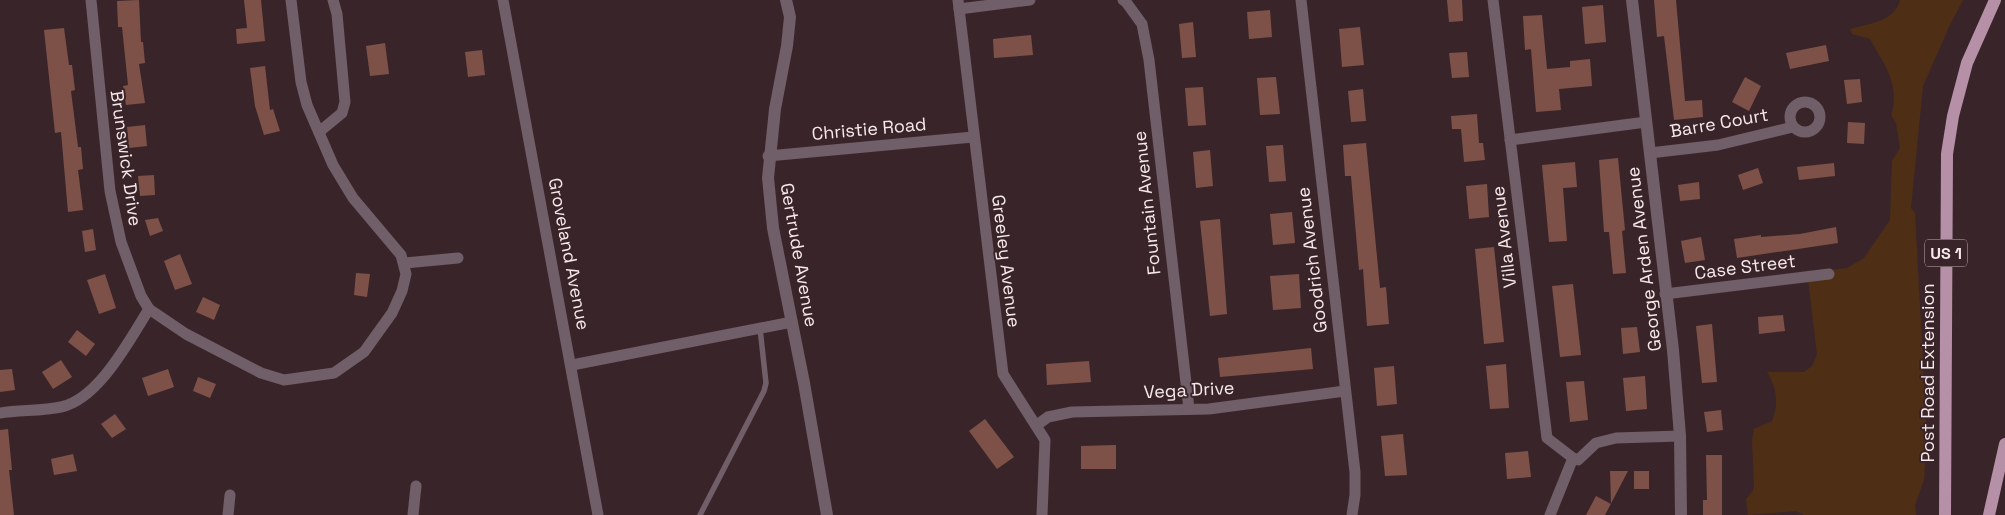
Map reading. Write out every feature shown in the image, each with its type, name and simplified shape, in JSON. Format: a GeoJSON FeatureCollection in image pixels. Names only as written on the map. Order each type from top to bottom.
{"type":"FeatureCollection","features":[{"type":"Feature","properties":{"kind":"main road","name":"Post Road Extension"},"geometry":{"type":"LineString","coordinates":[[1945,515],[1947,154],[1952,116],[1967,63],[1995,0]]}},
{"type":"Feature","properties":{"kind":"main road"},"geometry":{"type":"LineString","coordinates":[[1989,515],[2005,444]]}},
{"type":"Feature","properties":{"kind":"street","name":"Brunswick Drive"},"geometry":{"type":"LineString","coordinates":[[91,0],[110,191],[127,260],[141,296],[149,309],[186,334],[261,373],[278,380],[311,378],[334,373],[364,352],[397,302],[406,274],[405,263]]}},
{"type":"Feature","properties":{"kind":"street"},"geometry":{"type":"LineString","coordinates":[[291,0],[301,82],[307,105],[333,165],[345,186],[401,255],[405,263],[458,258]]}},
{"type":"Feature","properties":{"kind":"street"},"geometry":{"type":"LineString","coordinates":[[319,132],[342,113],[345,102],[337,14],[333,0]]}},
{"type":"Feature","properties":{"kind":"street","name":"Groveland Avenue"},"geometry":{"type":"LineString","coordinates":[[503,0],[572,365],[598,515]]}},
{"type":"Feature","properties":{"kind":"street","name":"Gertrude Avenue"},"geometry":{"type":"LineString","coordinates":[[786,0],[790,18],[768,156],[768,178],[773,228],[827,515]]}},
{"type":"Feature","properties":{"kind":"street"},"geometry":{"type":"LineString","coordinates":[[958,4],[1030,0]]}},
{"type":"Feature","properties":{"kind":"street","name":"Fountain Avenue"},"geometry":{"type":"LineString","coordinates":[[1123,0],[1130,6],[1142,24],[1149,60],[1189,409]]}},
{"type":"Feature","properties":{"kind":"street","name":"Goodrich Avenue"},"geometry":{"type":"LineString","coordinates":[[1301,0],[1355,472],[1356,495],[1352,515]]}},
{"type":"Feature","properties":{"kind":"street","name":"Villa Avenue"},"geometry":{"type":"LineString","coordinates":[[1493,0],[1547,438],[1573,458]]}},
{"type":"Feature","properties":{"kind":"street","name":"George Arden Avenue"},"geometry":{"type":"LineString","coordinates":[[1632,0],[1680,436],[1681,515]]}},
{"type":"Feature","properties":{"kind":"street","name":"Greeley Avenue"},"geometry":{"type":"LineString","coordinates":[[958,4],[972,137],[1003,374],[1045,440],[1042,515]]}},
{"type":"Feature","properties":{"kind":"street"},"geometry":{"type":"LineString","coordinates":[[1510,140],[1646,122]]}},
{"type":"Feature","properties":{"kind":"street","name":"Barre Court"},"geometry":{"type":"LineString","coordinates":[[1650,152],[1718,145],[1793,127]]}},
{"type":"Feature","properties":{"kind":"street","name":"Christie Road"},"geometry":{"type":"LineString","coordinates":[[768,156],[972,137]]}},
{"type":"Feature","properties":{"kind":"street","name":"Case Street"},"geometry":{"type":"LineString","coordinates":[[1665,294],[1829,274]]}},
{"type":"Feature","properties":{"kind":"street"},"geometry":{"type":"LineString","coordinates":[[0,413],[60,407],[77,400],[89,391],[114,363],[149,309]]}},
{"type":"Feature","properties":{"kind":"street"},"geometry":{"type":"LineString","coordinates":[[572,365],[792,322]]}},
{"type":"Feature","properties":{"kind":"street","name":"Vega Drive"},"geometry":{"type":"LineString","coordinates":[[1037,425],[1048,417],[1072,412],[1209,409],[1345,391]]}},
{"type":"Feature","properties":{"kind":"street"},"geometry":{"type":"LineString","coordinates":[[1550,515],[1573,458],[1578,460],[1596,443],[1616,438],[1680,436]]}},
{"type":"Feature","properties":{"kind":"street"},"geometry":{"type":"LineString","coordinates":[[413,515],[416,486]]}},
{"type":"Feature","properties":{"kind":"street"},"geometry":{"type":"LineString","coordinates":[[228,515],[230,495]]}},
{"type":"Feature","properties":{"kind":"lane"},"geometry":{"type":"LineString","coordinates":[[700,515],[764,391],[766,383],[760,328]]}},
{"type":"Feature","properties":{"kind":"shaded area"},"geometry":{"type":"Polygon","coordinates":[[[1900,0],[1963,0],[1923,86],[1911,208],[1915,213],[1927,438],[1924,480],[1915,505],[1916,515],[1804,515],[1796,511],[1748,515],[1746,499],[1753,491],[1754,485],[1752,440],[1754,429],[1772,421],[1776,408],[1775,390],[1767,372],[1804,372],[1812,366],[1817,355],[1808,279],[1820,271],[1847,268],[1864,258],[1890,220],[1892,161],[1900,148],[1896,123],[1891,115],[1894,104],[1892,84],[1890,75],[1870,39],[1852,34],[1850,29],[1887,17],[1893,13],[1900,0]]]}},
{"type":"Feature","properties":{"kind":"building"},"geometry":{"type":"Polygon","coordinates":[[[139,0],[141,42],[143,42],[145,63],[139,64],[145,103],[126,105],[123,86],[128,85],[122,27],[118,27],[117,1],[139,0]]]}},
{"type":"Feature","properties":{"kind":"building"},"geometry":{"type":"Polygon","coordinates":[[[244,0],[261,0],[265,41],[237,44],[236,29],[247,28],[244,0]]]}},
{"type":"Feature","properties":{"kind":"building"},"geometry":{"type":"Polygon","coordinates":[[[1447,0],[1462,0],[1463,21],[1449,22],[1447,0]]]}},
{"type":"Feature","properties":{"kind":"building"},"geometry":{"type":"Polygon","coordinates":[[[1654,0],[1676,0],[1685,101],[1702,100],[1703,117],[1674,120],[1664,36],[1657,37],[1654,0]]]}},
{"type":"Feature","properties":{"kind":"building"},"geometry":{"type":"Polygon","coordinates":[[[1603,5],[1606,42],[1585,44],[1582,7],[1603,5]]]}},
{"type":"Feature","properties":{"kind":"building"},"geometry":{"type":"Polygon","coordinates":[[[1270,10],[1272,37],[1249,39],[1247,12],[1270,10]]]}},
{"type":"Feature","properties":{"kind":"building"},"geometry":{"type":"Polygon","coordinates":[[[1542,15],[1547,69],[1570,67],[1570,61],[1590,59],[1592,86],[1559,89],[1561,110],[1536,112],[1531,49],[1525,50],[1523,16],[1542,15]]]}},
{"type":"Feature","properties":{"kind":"building"},"geometry":{"type":"Polygon","coordinates":[[[1193,22],[1196,57],[1182,58],[1179,24],[1193,22]]]}},
{"type":"Feature","properties":{"kind":"building"},"geometry":{"type":"Polygon","coordinates":[[[1360,27],[1364,65],[1342,67],[1339,29],[1360,27]]]}},
{"type":"Feature","properties":{"kind":"building"},"geometry":{"type":"Polygon","coordinates":[[[64,28],[69,65],[72,65],[75,90],[71,91],[78,147],[81,147],[83,169],[78,170],[83,210],[68,212],[61,132],[55,133],[44,30],[64,28]]]}},
{"type":"Feature","properties":{"kind":"building"},"geometry":{"type":"Polygon","coordinates":[[[1031,35],[1033,55],[994,58],[993,39],[1031,35]]]}},
{"type":"Feature","properties":{"kind":"building"},"geometry":{"type":"Polygon","coordinates":[[[385,43],[389,74],[370,76],[366,46],[385,43]]]}},
{"type":"Feature","properties":{"kind":"building"},"geometry":{"type":"Polygon","coordinates":[[[1826,45],[1829,61],[1790,69],[1786,53],[1826,45]]]}},
{"type":"Feature","properties":{"kind":"building"},"geometry":{"type":"Polygon","coordinates":[[[482,50],[485,75],[468,77],[465,52],[482,50]]]}},
{"type":"Feature","properties":{"kind":"building"},"geometry":{"type":"Polygon","coordinates":[[[1467,52],[1469,77],[1452,78],[1449,53],[1467,52]]]}},
{"type":"Feature","properties":{"kind":"building"},"geometry":{"type":"Polygon","coordinates":[[[265,66],[270,110],[273,109],[280,131],[264,135],[255,106],[250,68],[265,66]]]}},
{"type":"Feature","properties":{"kind":"building"},"geometry":{"type":"Polygon","coordinates":[[[1276,77],[1280,114],[1260,115],[1257,78],[1276,77]]]}},
{"type":"Feature","properties":{"kind":"building"},"geometry":{"type":"Polygon","coordinates":[[[1745,77],[1761,86],[1749,111],[1732,102],[1745,77]]]}},
{"type":"Feature","properties":{"kind":"building"},"geometry":{"type":"Polygon","coordinates":[[[1860,79],[1862,102],[1847,104],[1844,80],[1860,79]]]}},
{"type":"Feature","properties":{"kind":"building"},"geometry":{"type":"Polygon","coordinates":[[[1203,87],[1206,125],[1188,126],[1185,88],[1203,87]]]}},
{"type":"Feature","properties":{"kind":"building"},"geometry":{"type":"Polygon","coordinates":[[[1363,89],[1366,121],[1351,122],[1348,91],[1363,89]]]}},
{"type":"Feature","properties":{"kind":"building"},"geometry":{"type":"Polygon","coordinates":[[[1477,114],[1479,143],[1483,143],[1485,160],[1464,162],[1461,129],[1452,129],[1451,116],[1477,114]]]}},
{"type":"Feature","properties":{"kind":"building"},"geometry":{"type":"Polygon","coordinates":[[[1848,122],[1865,123],[1864,144],[1847,143],[1848,122]]]}},
{"type":"Feature","properties":{"kind":"building"},"geometry":{"type":"Polygon","coordinates":[[[145,125],[147,146],[129,148],[127,127],[145,125]]]}},
{"type":"Feature","properties":{"kind":"building"},"geometry":{"type":"Polygon","coordinates":[[[1366,143],[1380,288],[1386,287],[1389,324],[1367,326],[1363,269],[1359,270],[1351,176],[1345,176],[1343,145],[1366,143]]]}},
{"type":"Feature","properties":{"kind":"building"},"geometry":{"type":"Polygon","coordinates":[[[1283,145],[1286,181],[1269,182],[1266,146],[1283,145]]]}},
{"type":"Feature","properties":{"kind":"building"},"geometry":{"type":"Polygon","coordinates":[[[1210,150],[1213,186],[1196,188],[1193,152],[1210,150]]]}},
{"type":"Feature","properties":{"kind":"building"},"geometry":{"type":"Polygon","coordinates":[[[1618,158],[1625,230],[1622,231],[1626,273],[1613,274],[1609,232],[1604,232],[1599,160],[1618,158]]]}},
{"type":"Feature","properties":{"kind":"building"},"geometry":{"type":"Polygon","coordinates":[[[1575,162],[1577,187],[1563,188],[1567,241],[1549,242],[1542,165],[1575,162]]]}},
{"type":"Feature","properties":{"kind":"building"},"geometry":{"type":"Polygon","coordinates":[[[1834,163],[1835,176],[1799,180],[1797,167],[1834,163]]]}},
{"type":"Feature","properties":{"kind":"building"},"geometry":{"type":"Polygon","coordinates":[[[1758,168],[1763,183],[1743,190],[1738,175],[1758,168]]]}},
{"type":"Feature","properties":{"kind":"building"},"geometry":{"type":"Polygon","coordinates":[[[154,175],[155,195],[140,196],[138,176],[154,175]]]}},
{"type":"Feature","properties":{"kind":"building"},"geometry":{"type":"Polygon","coordinates":[[[1699,182],[1700,199],[1680,201],[1678,185],[1699,182]]]}},
{"type":"Feature","properties":{"kind":"building"},"geometry":{"type":"Polygon","coordinates":[[[1487,184],[1489,217],[1469,219],[1466,186],[1487,184]]]}},
{"type":"Feature","properties":{"kind":"building"},"geometry":{"type":"Polygon","coordinates":[[[1292,212],[1295,243],[1273,245],[1270,214],[1292,212]]]}},
{"type":"Feature","properties":{"kind":"building"},"geometry":{"type":"Polygon","coordinates":[[[158,218],[163,231],[150,236],[145,220],[158,218]]]}},
{"type":"Feature","properties":{"kind":"building"},"geometry":{"type":"Polygon","coordinates":[[[1220,219],[1227,314],[1210,316],[1200,221],[1220,219]]]}},
{"type":"Feature","properties":{"kind":"building"},"geometry":{"type":"Polygon","coordinates":[[[1836,227],[1838,243],[1737,258],[1734,239],[1761,235],[1761,237],[1800,234],[1836,227]]]}},
{"type":"Feature","properties":{"kind":"building"},"geometry":{"type":"Polygon","coordinates":[[[93,229],[96,250],[85,252],[82,231],[93,229]]]}},
{"type":"Feature","properties":{"kind":"building"},"geometry":{"type":"Polygon","coordinates":[[[1701,237],[1705,260],[1685,263],[1681,241],[1701,237]]]}},
{"type":"Feature","properties":{"kind":"building"},"geometry":{"type":"Polygon","coordinates":[[[1494,247],[1504,342],[1484,344],[1475,249],[1494,247]]]}},
{"type":"Feature","properties":{"kind":"building"},"geometry":{"type":"Polygon","coordinates":[[[180,254],[192,284],[175,290],[164,261],[180,254]]]}},
{"type":"Feature","properties":{"kind":"building"},"geometry":{"type":"Polygon","coordinates":[[[356,273],[370,274],[367,297],[354,295],[356,273]]]}},
{"type":"Feature","properties":{"kind":"building"},"geometry":{"type":"Polygon","coordinates":[[[105,274],[116,308],[99,314],[87,280],[105,274]]]}},
{"type":"Feature","properties":{"kind":"building"},"geometry":{"type":"Polygon","coordinates":[[[1299,274],[1301,308],[1273,310],[1270,276],[1299,274]]]}},
{"type":"Feature","properties":{"kind":"building"},"geometry":{"type":"Polygon","coordinates":[[[1573,284],[1581,355],[1560,357],[1552,286],[1573,284]]]}},
{"type":"Feature","properties":{"kind":"building"},"geometry":{"type":"Polygon","coordinates":[[[203,297],[220,305],[214,320],[196,312],[203,297]]]}},
{"type":"Feature","properties":{"kind":"building"},"geometry":{"type":"Polygon","coordinates":[[[1783,315],[1785,331],[1759,334],[1758,317],[1783,315]]]}},
{"type":"Feature","properties":{"kind":"building"},"geometry":{"type":"Polygon","coordinates":[[[1712,324],[1717,382],[1702,383],[1696,326],[1712,324]]]}},
{"type":"Feature","properties":{"kind":"building"},"geometry":{"type":"Polygon","coordinates":[[[1637,327],[1640,352],[1623,354],[1621,328],[1637,327]]]}},
{"type":"Feature","properties":{"kind":"building"},"geometry":{"type":"Polygon","coordinates":[[[77,330],[95,344],[86,356],[68,342],[77,330]]]}},
{"type":"Feature","properties":{"kind":"building"},"geometry":{"type":"Polygon","coordinates":[[[1311,348],[1313,369],[1220,377],[1218,358],[1311,348]]]}},
{"type":"Feature","properties":{"kind":"building"},"geometry":{"type":"Polygon","coordinates":[[[61,360],[72,377],[53,389],[42,372],[61,360]]]}},
{"type":"Feature","properties":{"kind":"building"},"geometry":{"type":"Polygon","coordinates":[[[1089,361],[1091,382],[1047,385],[1046,364],[1089,361]]]}},
{"type":"Feature","properties":{"kind":"building"},"geometry":{"type":"Polygon","coordinates":[[[1506,364],[1509,408],[1490,409],[1486,366],[1506,364]]]}},
{"type":"Feature","properties":{"kind":"building"},"geometry":{"type":"Polygon","coordinates":[[[1394,366],[1397,404],[1377,406],[1374,368],[1394,366]]]}},
{"type":"Feature","properties":{"kind":"building"},"geometry":{"type":"Polygon","coordinates":[[[12,369],[15,390],[0,392],[0,370],[12,369]]]}},
{"type":"Feature","properties":{"kind":"building"},"geometry":{"type":"Polygon","coordinates":[[[168,369],[174,387],[148,396],[142,378],[168,369]]]}},
{"type":"Feature","properties":{"kind":"building"},"geometry":{"type":"Polygon","coordinates":[[[1645,376],[1647,409],[1626,411],[1623,378],[1645,376]]]}},
{"type":"Feature","properties":{"kind":"building"},"geometry":{"type":"Polygon","coordinates":[[[198,377],[216,384],[210,398],[193,391],[198,377]]]}},
{"type":"Feature","properties":{"kind":"building"},"geometry":{"type":"Polygon","coordinates":[[[1584,381],[1588,420],[1570,422],[1566,382],[1584,381]]]}},
{"type":"Feature","properties":{"kind":"building"},"geometry":{"type":"Polygon","coordinates":[[[1721,410],[1723,430],[1707,432],[1704,412],[1721,410]]]}},
{"type":"Feature","properties":{"kind":"building"},"geometry":{"type":"Polygon","coordinates":[[[115,414],[126,429],[112,438],[101,424],[115,414]]]}},
{"type":"Feature","properties":{"kind":"building"},"geometry":{"type":"Polygon","coordinates":[[[985,419],[1014,457],[997,469],[969,431],[985,419]]]}},
{"type":"Feature","properties":{"kind":"building"},"geometry":{"type":"Polygon","coordinates":[[[8,429],[12,470],[9,470],[14,515],[0,515],[0,430],[8,429]]]}},
{"type":"Feature","properties":{"kind":"building"},"geometry":{"type":"Polygon","coordinates":[[[1403,434],[1407,475],[1385,476],[1381,436],[1403,434]]]}},
{"type":"Feature","properties":{"kind":"building"},"geometry":{"type":"Polygon","coordinates":[[[1116,445],[1116,469],[1081,469],[1081,446],[1116,445]]]}},
{"type":"Feature","properties":{"kind":"building"},"geometry":{"type":"Polygon","coordinates":[[[1528,451],[1531,477],[1507,479],[1505,453],[1528,451]]]}},
{"type":"Feature","properties":{"kind":"building"},"geometry":{"type":"Polygon","coordinates":[[[73,454],[77,471],[54,475],[51,459],[73,454]]]}},
{"type":"Feature","properties":{"kind":"building"},"geometry":{"type":"Polygon","coordinates":[[[1706,455],[1722,455],[1722,515],[1703,515],[1703,500],[1707,500],[1706,455]]]}},
{"type":"Feature","properties":{"kind":"building"},"geometry":{"type":"Polygon","coordinates":[[[1610,471],[1628,471],[1611,504],[1610,471]]]}},
{"type":"Feature","properties":{"kind":"building"},"geometry":{"type":"Polygon","coordinates":[[[1634,471],[1649,471],[1649,489],[1634,489],[1634,471]]]}},
{"type":"Feature","properties":{"kind":"building"},"geometry":{"type":"Polygon","coordinates":[[[1596,496],[1611,504],[1605,515],[1586,515],[1596,496]]]}}]}
